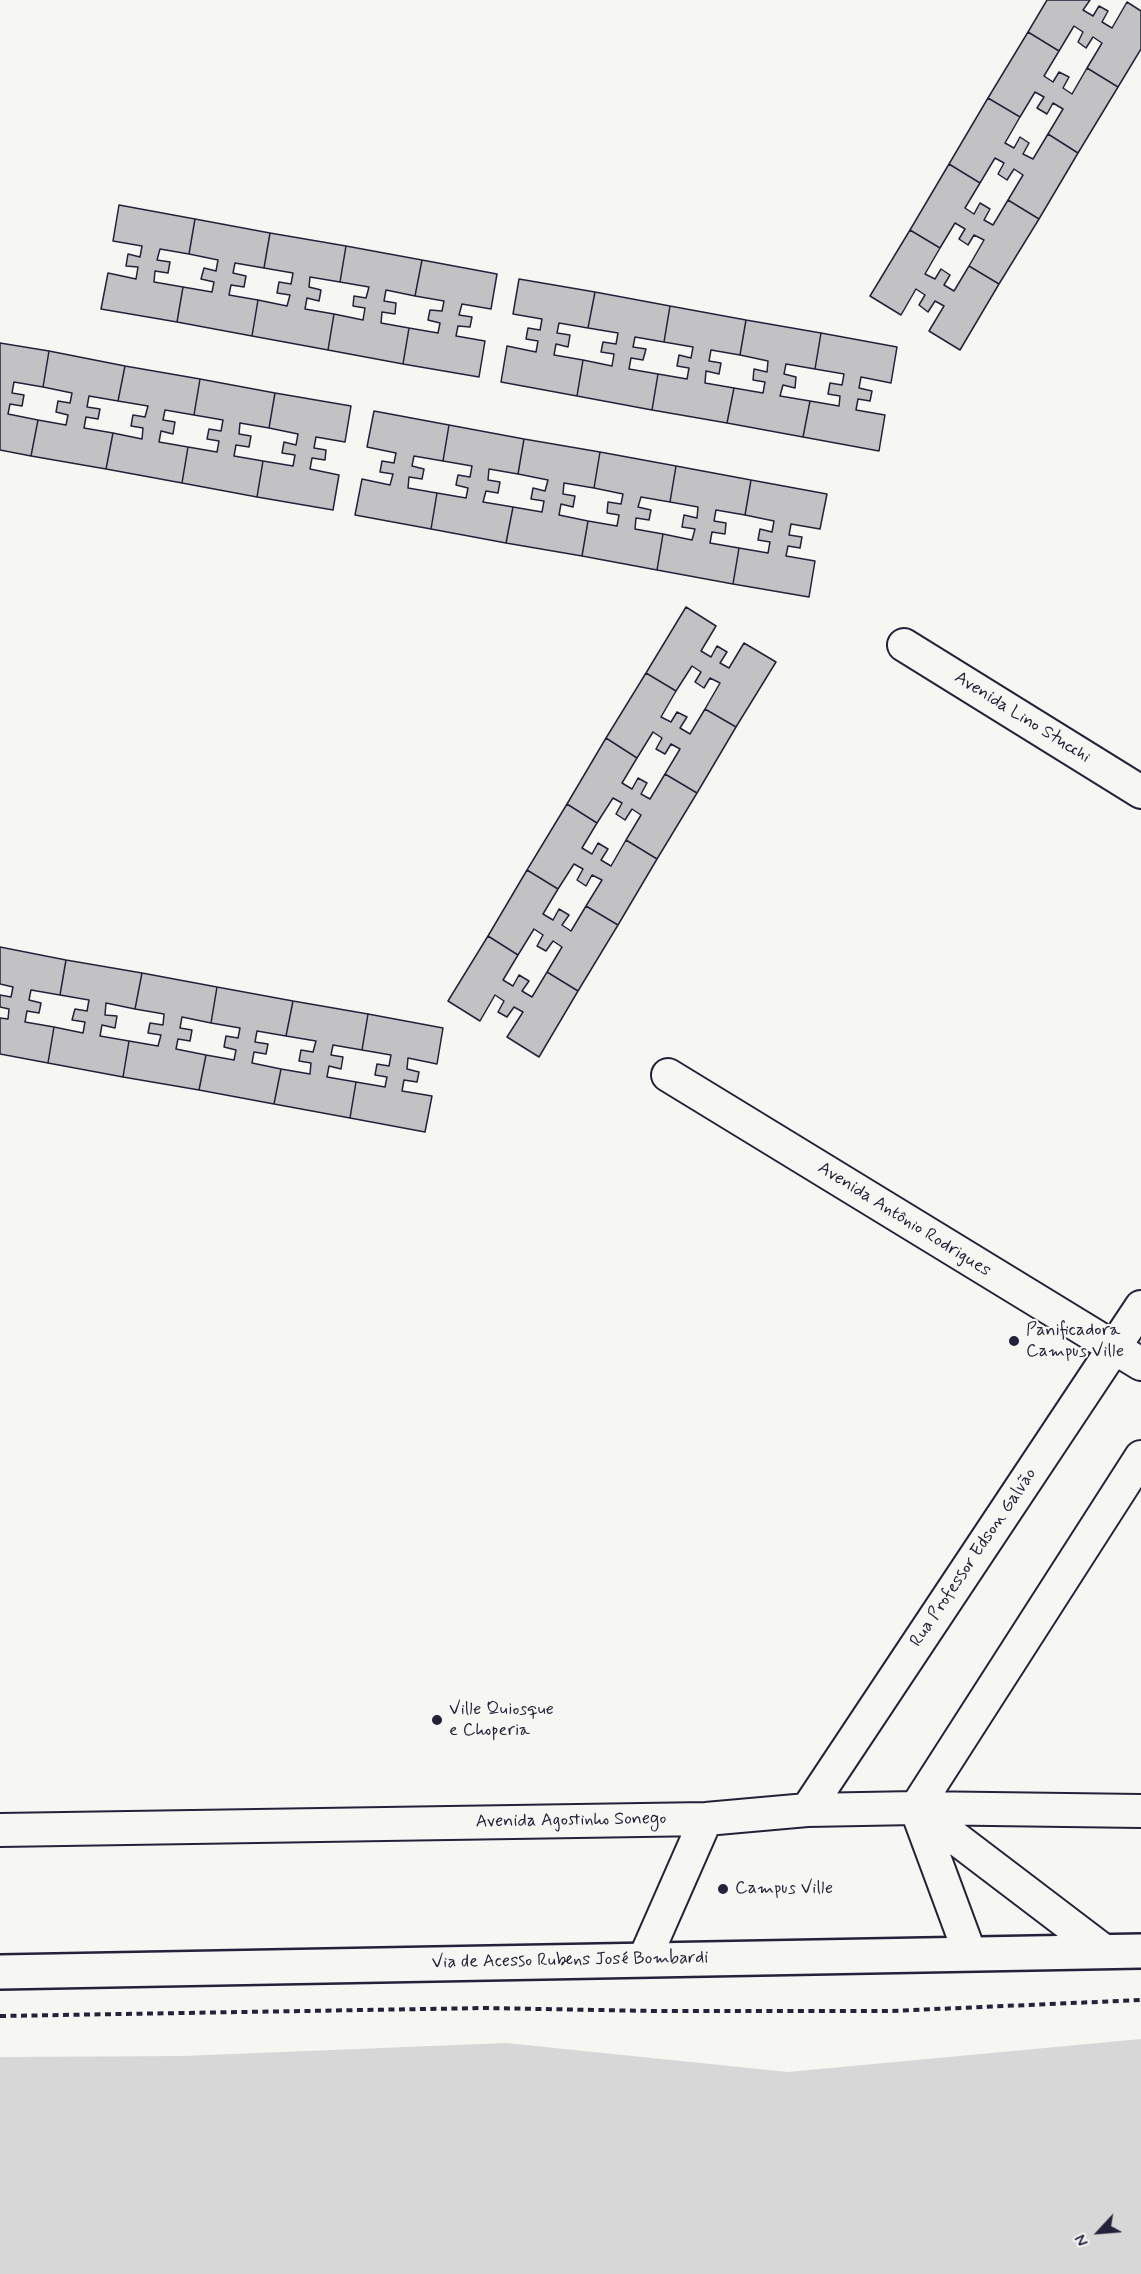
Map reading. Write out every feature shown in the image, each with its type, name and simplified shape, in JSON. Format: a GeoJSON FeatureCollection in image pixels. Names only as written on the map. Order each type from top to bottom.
{"type":"FeatureCollection","features":[{"type":"Feature","properties":{"kind":"main road","name":"Via de Acesso Rubens José Bombardi"},"geometry":{"type":"LineString","coordinates":[[0,1972],[1141,1951]]}},
{"type":"Feature","properties":{"kind":"street","name":"Avenida Lino Stucchi"},"geometry":{"type":"LineString","coordinates":[[904,645],[1141,792]]}},
{"type":"Feature","properties":{"kind":"street","name":"Avenida Antônio Rodrigues"},"geometry":{"type":"LineString","coordinates":[[668,1075],[1141,1364]]}},
{"type":"Feature","properties":{"kind":"street","name":"Rua Professor Edson Galvão"},"geometry":{"type":"LineString","coordinates":[[807,1810],[1141,1307]]}},
{"type":"Feature","properties":{"kind":"street"},"geometry":{"type":"LineString","coordinates":[[916,1808],[1141,1457]]}},
{"type":"Feature","properties":{"kind":"street","name":"Avenida Agostinho Sonego"},"geometry":{"type":"LineString","coordinates":[[0,1830],[706,1820],[807,1810],[916,1808],[1141,1811]]}},
{"type":"Feature","properties":{"kind":"street"},"geometry":{"type":"LineString","coordinates":[[916,1808],[1104,1951]]}},
{"type":"Feature","properties":{"kind":"street"},"geometry":{"type":"LineString","coordinates":[[916,1808],[970,1954]]}},
{"type":"Feature","properties":{"kind":"street"},"geometry":{"type":"LineString","coordinates":[[644,1959],[706,1820]]}},
{"type":"Feature","properties":{"kind":"path"},"geometry":{"type":"LineString","coordinates":[[0,2016],[486,2008],[891,2011],[1141,2001]]}},
{"type":"Feature","properties":{"kind":"shaded area"},"geometry":{"type":"Polygon","coordinates":[[[1141,2039],[1141,2274],[0,2274],[0,2057],[183,2056],[506,2043],[788,2072],[1141,2039]]]}},
{"type":"Feature","properties":{"kind":"building"},"geometry":{"type":"Polygon","coordinates":[[[1047,0],[1090,0],[1083,10],[1093,16],[1099,6],[1108,11],[1102,22],[1112,28],[1127,2],[1141,11],[1141,49],[1118,87],[1087,68],[1102,43],[1093,37],[1086,48],[1078,42],[1083,32],[1074,26],[1059,51],[1028,32],[1047,0]]]}},
{"type":"Feature","properties":{"kind":"building"},"geometry":{"type":"Polygon","coordinates":[[[1028,32],[1059,51],[1044,76],[1053,82],[1059,72],[1069,77],[1063,88],[1072,94],[1087,68],[1118,87],[1078,153],[1048,134],[1063,109],[1053,103],[1047,114],[1037,108],[1044,97],[1035,92],[1020,117],[988,98],[1028,32]]]}},
{"type":"Feature","properties":{"kind":"building"},"geometry":{"type":"Polygon","coordinates":[[[988,98],[1020,117],[1005,143],[1014,148],[1020,137],[1029,143],[1023,154],[1033,159],[1048,134],[1078,153],[1039,219],[1008,200],[1023,175],[1014,169],[1007,180],[998,174],[1004,163],[995,158],[980,183],[949,164],[988,98]]]}},
{"type":"Feature","properties":{"kind":"building"},"geometry":{"type":"Polygon","coordinates":[[[949,164],[980,183],[965,208],[974,214],[980,203],[990,209],[984,220],[993,225],[1008,200],[1039,219],[999,284],[969,266],[984,240],[974,235],[968,245],[959,239],[965,229],[955,223],[940,248],[910,230],[949,164]]]}},
{"type":"Feature","properties":{"kind":"building"},"geometry":{"type":"Polygon","coordinates":[[[119,205],[195,219],[189,254],[160,249],[157,260],[170,262],[168,273],[155,271],[154,282],[183,287],[177,322],[101,309],[108,273],[136,279],[138,267],[126,266],[128,254],[140,257],[142,246],[113,241],[119,205]]]}},
{"type":"Feature","properties":{"kind":"building"},"geometry":{"type":"Polygon","coordinates":[[[195,219],[270,233],[264,268],[235,263],[233,273],[246,276],[244,287],[231,285],[229,295],[258,300],[252,336],[177,322],[183,287],[212,292],[214,282],[201,279],[204,268],[216,271],[218,260],[189,254],[195,219]]]}},
{"type":"Feature","properties":{"kind":"building"},"geometry":{"type":"Polygon","coordinates":[[[910,230],[940,248],[925,274],[935,279],[941,269],[950,275],[944,285],[954,291],[969,266],[999,284],[960,350],[929,331],[944,306],[935,301],[928,312],[919,305],[925,295],[916,289],[901,315],[870,296],[910,230]]]}},
{"type":"Feature","properties":{"kind":"building"},"geometry":{"type":"Polygon","coordinates":[[[270,233],[346,246],[340,282],[310,277],[309,287],[321,290],[319,301],[307,298],[305,309],[334,314],[328,350],[252,336],[258,300],[287,306],[290,295],[277,293],[279,282],[291,284],[293,273],[264,268],[270,233]]]}},
{"type":"Feature","properties":{"kind":"building"},"geometry":{"type":"Polygon","coordinates":[[[346,246],[422,260],[415,296],[386,290],[384,301],[396,303],[395,314],[382,312],[381,323],[409,328],[403,364],[328,350],[334,314],[363,320],[365,308],[353,306],[354,296],[366,298],[369,287],[340,282],[346,246]]]}},
{"type":"Feature","properties":{"kind":"building"},"geometry":{"type":"Polygon","coordinates":[[[422,260],[497,274],[491,309],[462,304],[459,315],[472,317],[470,327],[458,326],[456,336],[485,341],[479,377],[403,364],[409,328],[438,333],[440,323],[428,320],[430,310],[442,311],[444,301],[415,296],[422,260]]]}},
{"type":"Feature","properties":{"kind":"building"},"geometry":{"type":"Polygon","coordinates":[[[519,279],[595,292],[588,328],[559,323],[557,333],[570,335],[568,347],[556,344],[554,355],[583,360],[577,396],[501,382],[507,346],[536,352],[538,341],[526,339],[528,328],[540,330],[542,319],[513,314],[519,279]]]}},
{"type":"Feature","properties":{"kind":"building"},"geometry":{"type":"Polygon","coordinates":[[[595,292],[670,306],[664,342],[635,337],[633,347],[646,349],[643,360],[631,358],[629,369],[658,374],[652,410],[577,396],[583,360],[612,366],[614,354],[601,352],[603,342],[616,344],[618,333],[588,328],[595,292]]]}},
{"type":"Feature","properties":{"kind":"building"},"geometry":{"type":"Polygon","coordinates":[[[670,306],[746,320],[740,355],[711,350],[709,361],[721,363],[719,374],[706,371],[705,383],[734,388],[727,423],[652,410],[658,374],[687,379],[689,368],[677,366],[679,355],[691,358],[693,347],[664,342],[670,306]]]}},
{"type":"Feature","properties":{"kind":"building"},"geometry":{"type":"Polygon","coordinates":[[[746,320],[821,333],[815,369],[786,364],[784,374],[796,377],[795,388],[783,385],[780,396],[810,401],[803,437],[727,423],[734,388],[763,393],[765,382],[753,380],[754,369],[767,372],[768,361],[740,355],[746,320]]]}},
{"type":"Feature","properties":{"kind":"building"},"geometry":{"type":"Polygon","coordinates":[[[821,333],[897,347],[891,383],[861,377],[859,388],[872,391],[870,401],[858,399],[856,410],[885,415],[879,451],[803,437],[810,401],[839,406],[840,396],[828,394],[830,383],[842,385],[844,374],[815,369],[821,333]]]}},
{"type":"Feature","properties":{"kind":"building"},"geometry":{"type":"Polygon","coordinates":[[[0,343],[49,351],[43,387],[14,382],[12,393],[24,395],[22,406],[10,404],[8,414],[38,420],[31,456],[0,450],[0,343]]]}},
{"type":"Feature","properties":{"kind":"building"},"geometry":{"type":"Polygon","coordinates":[[[49,351],[125,366],[118,401],[89,396],[87,407],[100,409],[98,419],[86,417],[84,428],[113,433],[106,469],[31,456],[38,420],[66,425],[68,415],[56,412],[58,401],[70,403],[72,393],[43,387],[49,351]]]}},
{"type":"Feature","properties":{"kind":"building"},"geometry":{"type":"Polygon","coordinates":[[[125,366],[200,379],[194,415],[165,410],[163,420],[175,422],[173,434],[161,431],[159,442],[188,447],[182,483],[106,469],[113,433],[142,439],[143,428],[131,426],[133,415],[145,417],[148,406],[118,401],[125,366]]]}},
{"type":"Feature","properties":{"kind":"building"},"geometry":{"type":"Polygon","coordinates":[[[200,379],[275,393],[269,428],[240,423],[239,434],[251,436],[249,447],[236,445],[234,456],[263,461],[257,497],[182,483],[188,447],[217,452],[219,441],[207,439],[209,429],[221,431],[223,420],[194,415],[200,379]]]}},
{"type":"Feature","properties":{"kind":"building"},"geometry":{"type":"Polygon","coordinates":[[[275,393],[351,406],[345,442],[316,437],[314,448],[326,450],[325,460],[312,458],[310,469],[339,475],[333,510],[257,497],[263,461],[293,466],[295,455],[282,453],[284,442],[296,445],[298,434],[269,428],[275,393]]]}},
{"type":"Feature","properties":{"kind":"building"},"geometry":{"type":"Polygon","coordinates":[[[374,411],[449,425],[443,461],[414,456],[412,466],[424,469],[422,479],[409,477],[408,488],[437,493],[431,529],[355,515],[362,479],[390,485],[393,474],[380,472],[382,461],[394,463],[396,453],[367,447],[374,411]]]}},
{"type":"Feature","properties":{"kind":"building"},"geometry":{"type":"Polygon","coordinates":[[[449,425],[524,439],[518,474],[489,469],[488,480],[500,482],[498,493],[486,491],[483,502],[513,507],[506,543],[431,529],[437,493],[466,498],[468,488],[456,485],[458,475],[470,477],[472,466],[443,461],[449,425]]]}},
{"type":"Feature","properties":{"kind":"building"},"geometry":{"type":"Polygon","coordinates":[[[524,439],[600,452],[594,488],[564,483],[563,494],[575,496],[573,507],[561,504],[559,515],[588,521],[582,556],[506,543],[513,507],[542,512],[544,501],[531,499],[533,488],[545,491],[548,480],[518,474],[524,439]]]}},
{"type":"Feature","properties":{"kind":"building"},"geometry":{"type":"Polygon","coordinates":[[[600,452],[676,466],[670,502],[641,497],[638,507],[651,510],[649,520],[636,518],[635,529],[663,534],[657,570],[582,556],[588,521],[617,526],[619,515],[607,513],[608,502],[621,504],[623,494],[594,488],[600,452]]]}},
{"type":"Feature","properties":{"kind":"building"},"geometry":{"type":"Polygon","coordinates":[[[676,466],[751,480],[745,515],[716,510],[714,521],[726,523],[725,534],[712,532],[710,543],[739,548],[733,584],[657,570],[663,534],[692,540],[695,529],[682,527],[684,515],[697,518],[698,507],[670,502],[676,466]]]}},
{"type":"Feature","properties":{"kind":"building"},"geometry":{"type":"Polygon","coordinates":[[[751,480],[827,494],[820,529],[791,524],[789,535],[802,537],[800,548],[788,546],[786,556],[815,561],[809,597],[733,584],[739,548],[768,553],[770,542],[758,540],[760,529],[772,532],[774,521],[745,515],[751,480]]]}},
{"type":"Feature","properties":{"kind":"building"},"geometry":{"type":"Polygon","coordinates":[[[686,607],[716,626],[701,651],[711,657],[717,646],[727,652],[720,663],[729,668],[744,643],[776,662],[736,727],[705,709],[720,683],[710,678],[704,688],[695,682],[701,672],[692,666],[676,691],[646,673],[686,607]]]}},
{"type":"Feature","properties":{"kind":"building"},"geometry":{"type":"Polygon","coordinates":[[[646,673],[676,691],[661,717],[671,722],[677,712],[687,717],[680,728],[690,734],[705,709],[736,727],[697,793],[665,774],[680,749],[671,744],[665,754],[656,749],[662,738],[653,732],[637,758],[606,738],[646,673]]]}},
{"type":"Feature","properties":{"kind":"building"},"geometry":{"type":"Polygon","coordinates":[[[606,738],[637,758],[622,783],[632,789],[638,778],[647,783],[641,794],[650,799],[665,774],[697,793],[657,859],[626,840],[641,815],[632,809],[625,820],[616,814],[622,803],[613,798],[597,823],[567,804],[606,738]]]}},
{"type":"Feature","properties":{"kind":"building"},"geometry":{"type":"Polygon","coordinates":[[[567,804],[597,823],[582,848],[592,854],[598,843],[608,849],[601,860],[611,866],[626,840],[657,859],[618,925],[586,906],[602,880],[592,875],[586,886],[577,880],[583,869],[574,864],[558,889],[527,870],[567,804]]]}},
{"type":"Feature","properties":{"kind":"building"},"geometry":{"type":"Polygon","coordinates":[[[527,870],[558,889],[543,914],[553,920],[559,909],[569,915],[562,925],[571,931],[586,906],[618,925],[578,991],[547,972],[562,947],[553,941],[546,951],[537,946],[543,935],[534,929],[518,955],[488,936],[527,870]]]}},
{"type":"Feature","properties":{"kind":"building"},"geometry":{"type":"Polygon","coordinates":[[[488,936],[518,955],[503,980],[513,986],[519,975],[529,981],[522,991],[532,997],[547,972],[578,991],[539,1057],[507,1037],[523,1012],[514,1007],[507,1017],[498,1012],[504,1001],[495,995],[480,1021],[448,1001],[488,936]]]}},
{"type":"Feature","properties":{"kind":"building"},"geometry":{"type":"Polygon","coordinates":[[[0,947],[66,960],[60,995],[31,990],[29,1000],[41,1003],[39,1013],[27,1011],[25,1022],[54,1027],[48,1063],[0,1054],[0,1018],[8,1019],[9,1009],[0,1007],[0,995],[11,997],[13,987],[0,984],[0,947]]]}},
{"type":"Feature","properties":{"kind":"building"},"geometry":{"type":"Polygon","coordinates":[[[66,960],[142,973],[135,1009],[106,1003],[105,1015],[117,1016],[115,1028],[102,1025],[100,1036],[129,1041],[123,1077],[48,1063],[54,1027],[83,1033],[85,1022],[72,1020],[75,1009],[87,1011],[89,1000],[60,995],[66,960]]]}},
{"type":"Feature","properties":{"kind":"building"},"geometry":{"type":"Polygon","coordinates":[[[142,973],[217,987],[211,1023],[182,1017],[180,1028],[192,1030],[190,1041],[178,1039],[176,1049],[206,1055],[199,1090],[123,1077],[129,1041],[158,1046],[161,1035],[148,1033],[150,1023],[163,1025],[164,1014],[135,1009],[142,973]]]}},
{"type":"Feature","properties":{"kind":"building"},"geometry":{"type":"Polygon","coordinates":[[[217,987],[293,1001],[286,1036],[257,1031],[255,1042],[268,1044],[266,1054],[254,1052],[252,1063],[281,1069],[274,1104],[199,1090],[206,1055],[234,1060],[236,1050],[224,1047],[226,1036],[238,1038],[240,1028],[211,1023],[217,987]]]}},
{"type":"Feature","properties":{"kind":"building"},"geometry":{"type":"Polygon","coordinates":[[[293,1001],[368,1014],[362,1050],[333,1045],[331,1055],[343,1057],[341,1069],[329,1066],[327,1077],[356,1082],[350,1118],[274,1104],[281,1069],[310,1074],[311,1063],[299,1061],[301,1050],[313,1052],[316,1041],[286,1036],[293,1001]]]}},
{"type":"Feature","properties":{"kind":"building"},"geometry":{"type":"Polygon","coordinates":[[[368,1014],[443,1028],[437,1064],[408,1058],[407,1069],[419,1072],[417,1082],[404,1080],[402,1091],[432,1096],[425,1132],[350,1118],[356,1082],[385,1087],[387,1077],[375,1075],[377,1064],[389,1066],[391,1055],[362,1050],[368,1014]]]}},
{"type":"Feature","properties":{"kind":"place","name":"Panificadora Campus Ville"},"geometry":{"type":"Point","coordinates":[1014,1341]}},
{"type":"Feature","properties":{"kind":"place","name":"Ville Quiosque e Choperia"},"geometry":{"type":"Point","coordinates":[437,1720]}},
{"type":"Feature","properties":{"kind":"place","name":"Campus Ville"},"geometry":{"type":"Point","coordinates":[723,1889]}}]}
